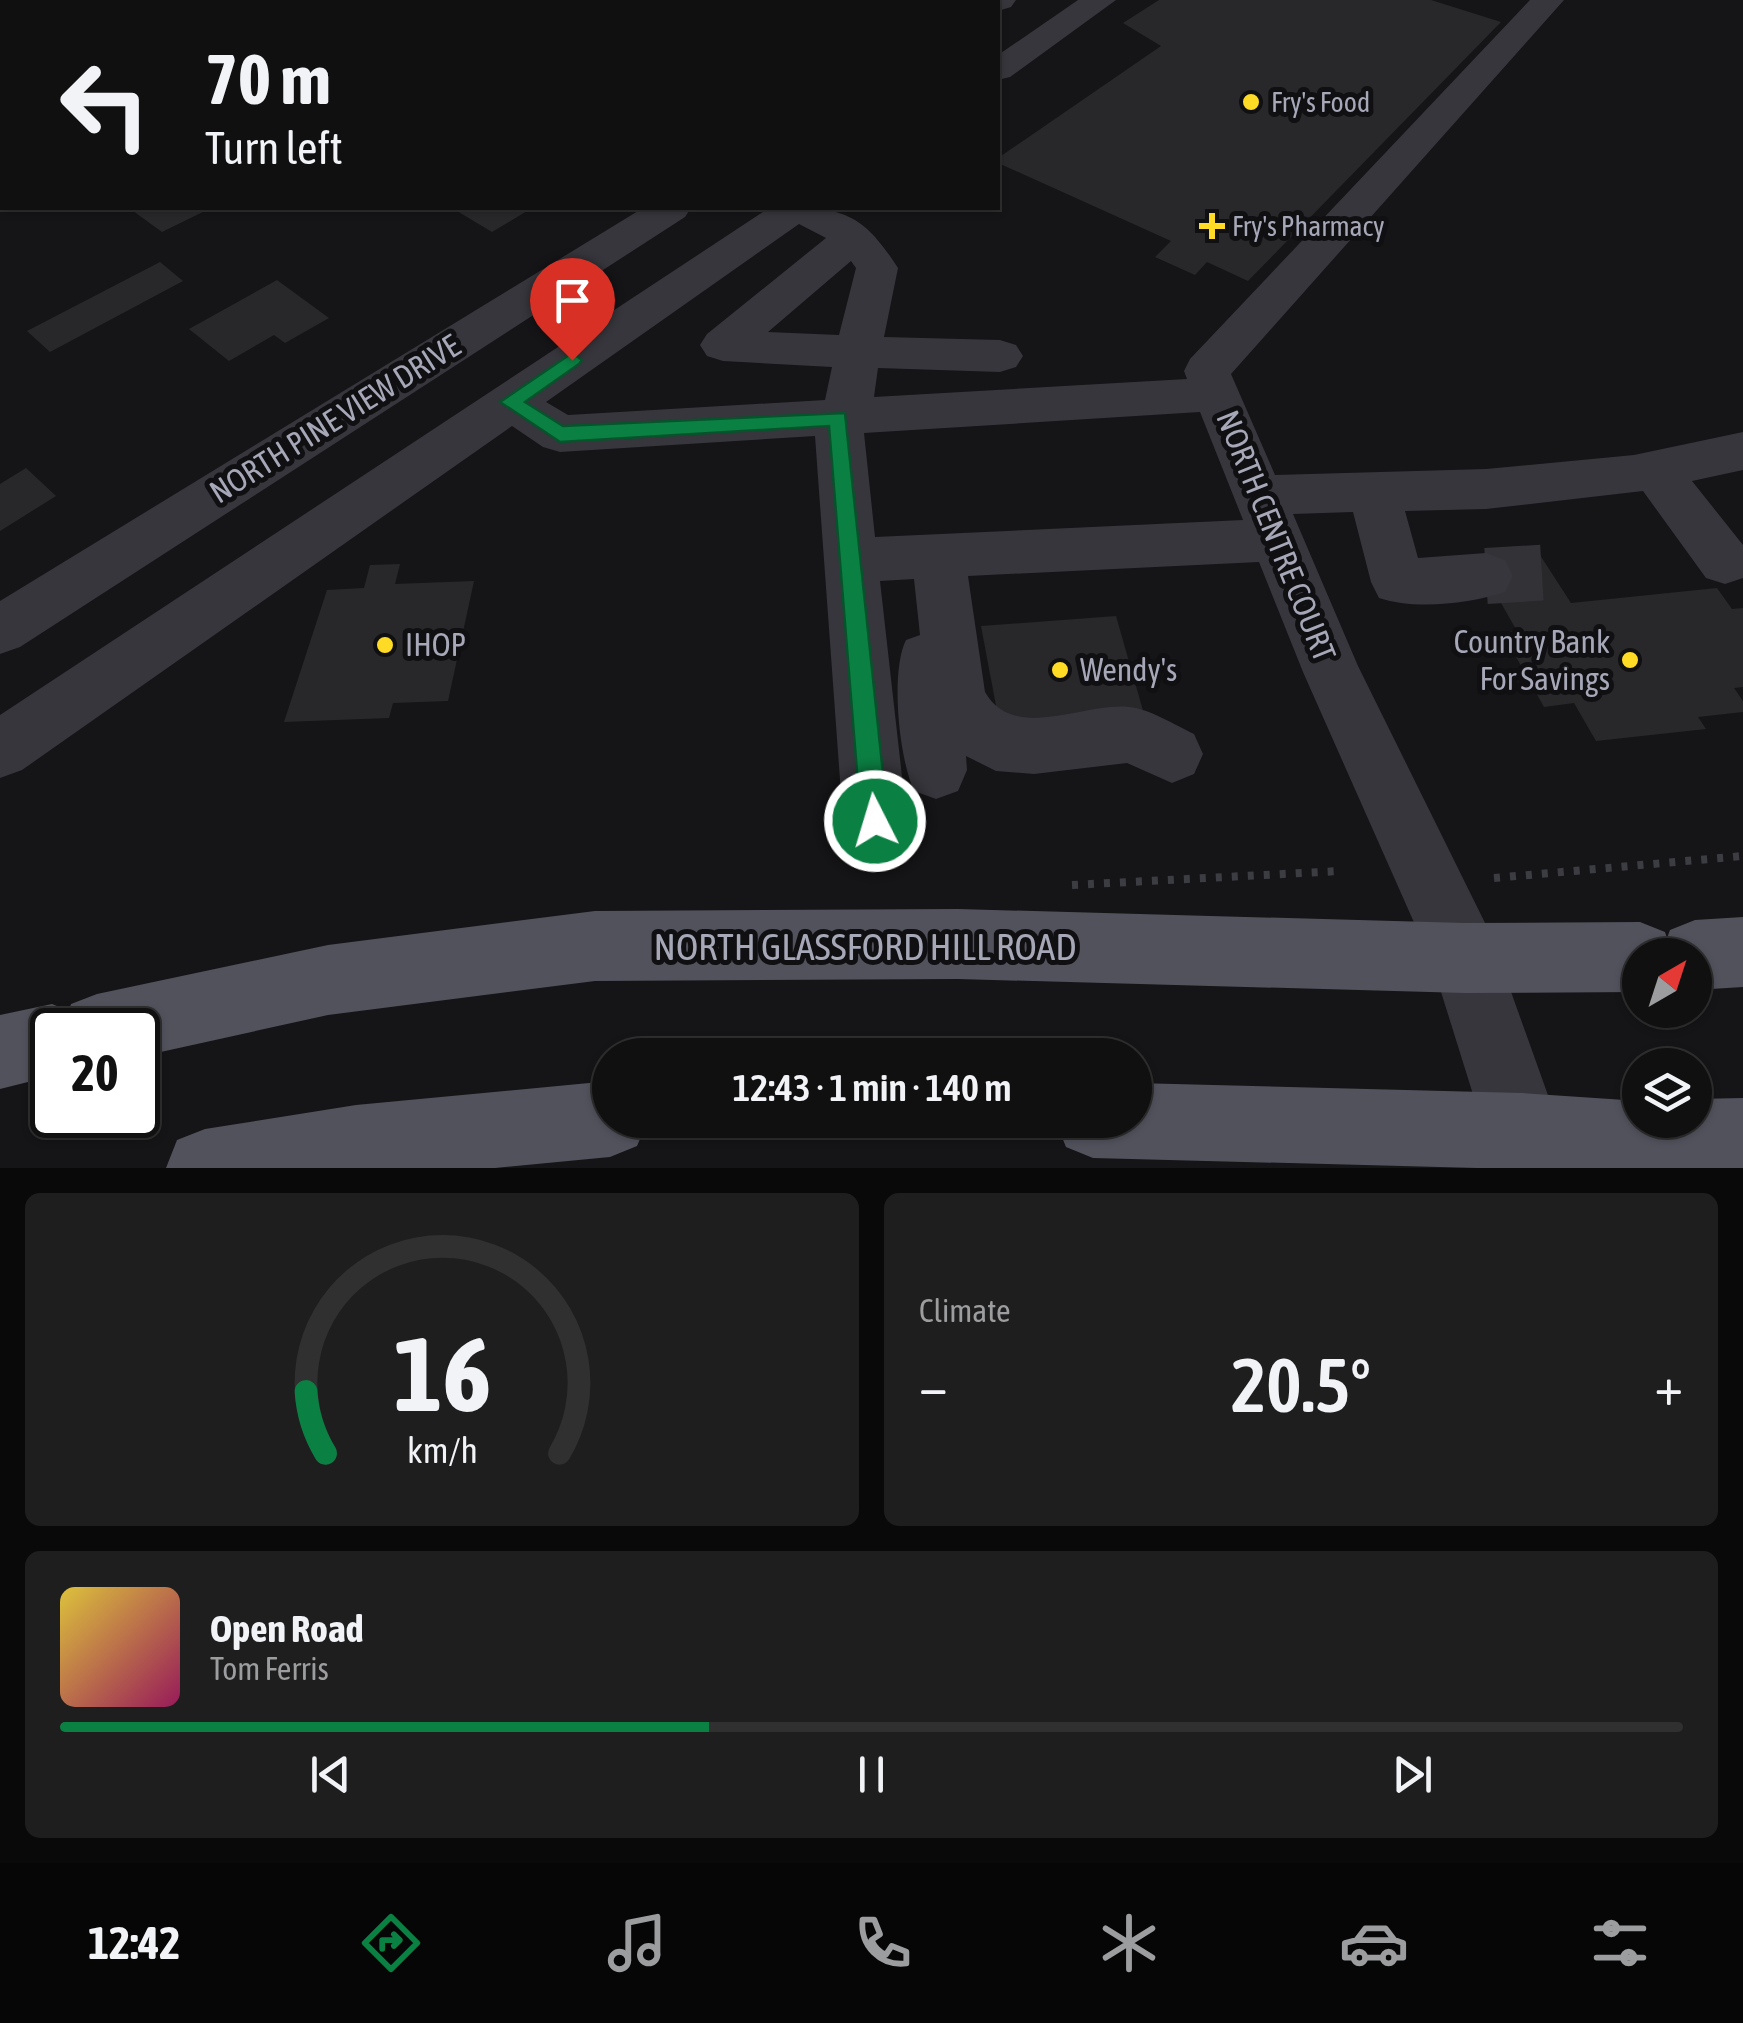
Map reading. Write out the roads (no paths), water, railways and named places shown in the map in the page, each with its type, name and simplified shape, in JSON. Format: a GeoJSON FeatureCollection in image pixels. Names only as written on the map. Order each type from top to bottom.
{"type":"FeatureCollection","features":[{"type":"Feature","properties":{"kind":"main road","name":"NORTH GLASSFORD HILL ROAD"},"geometry":{"type":"LineString","coordinates":[[160,1016],[328,980],[595,946],[958,944],[1465,958],[1622,957]]}},
{"type":"Feature","properties":{"kind":"main road"},"geometry":{"type":"LineString","coordinates":[[1712,954],[1743,952]]}},
{"type":"Feature","properties":{"kind":"main road"},"geometry":{"type":"LineString","coordinates":[[0,1052],[30,1045]]}},
{"type":"Feature","properties":{"kind":"main road"},"geometry":{"type":"LineString","coordinates":[[1152,1124],[1529,1150],[1638,1139],[1743,1136]]}},
{"type":"Feature","properties":{"kind":"main road"},"geometry":{"type":"LineString","coordinates":[[206,1168],[356,1143],[592,1136]]}},
{"type":"Feature","properties":{"kind":"street"},"geometry":{"type":"LineString","coordinates":[[1000,69],[1100,0]]}},
{"type":"Feature","properties":{"kind":"street","name":"NORTH CENTRE COURT"},"geometry":{"type":"LineString","coordinates":[[1529,1150],[1465,958],[1332,672],[1207,371],[1548,0]]}},
{"type":"Feature","properties":{"kind":"street","name":"NORTH PINE VIEW DRIVE"},"geometry":{"type":"LineString","coordinates":[[0,630],[668,210]]}},
{"type":"Feature","properties":{"kind":"street"},"geometry":{"type":"LineString","coordinates":[[0,750],[794,210]]}},
{"type":"Feature","properties":{"kind":"street"},"geometry":{"type":"LineString","coordinates":[[801,210],[855,236],[877,268],[842,418],[875,821]]}},
{"type":"Feature","properties":{"kind":"street"},"geometry":{"type":"LineString","coordinates":[[855,236],[722,345],[1000,356]]}},
{"type":"Feature","properties":{"kind":"street"},"geometry":{"type":"LineString","coordinates":[[510,402],[560,434],[1217,394]]}},
{"type":"Feature","properties":{"kind":"street"},"geometry":{"type":"LineString","coordinates":[[851,560],[1268,518],[1373,492],[1486,489],[1655,470],[1743,452]]}},
{"type":"Feature","properties":{"kind":"street"},"geometry":{"type":"LineString","coordinates":[[1655,470],[1725,562]]}},
{"type":"Feature","properties":{"kind":"street"},"geometry":{"type":"LineString","coordinates":[[1373,492],[1398,582],[1486,576]]}},
{"type":"Feature","properties":{"kind":"street"},"geometry":{"type":"LineString","coordinates":[[927,555],[956,697],[970,723],[996,743],[1034,746],[1130,735],[1172,754]]}},
{"type":"Feature","properties":{"kind":"street"},"geometry":{"type":"LineString","coordinates":[[927,555],[936,770]]}},
{"type":"Feature","properties":{"kind":"tunnel"},"geometry":{"type":"LineString","coordinates":[[1486,576],[1552,572]]}},
{"type":"Feature","properties":{"kind":"place","name":"Fry's Food"},"geometry":{"type":"Point","coordinates":[1251,102]}},
{"type":"Feature","properties":{"kind":"place","name":"Fry's Pharmacy"},"geometry":{"type":"Point","coordinates":[1212,226]}},
{"type":"Feature","properties":{"kind":"place","name":"IHOP"},"geometry":{"type":"Point","coordinates":[385,645]}},
{"type":"Feature","properties":{"kind":"place","name":"Country Bank For Savings"},"geometry":{"type":"Point","coordinates":[1630,660]}},
{"type":"Feature","properties":{"kind":"place","name":"Wendy's"},"geometry":{"type":"Point","coordinates":[1060,670]}}]}
